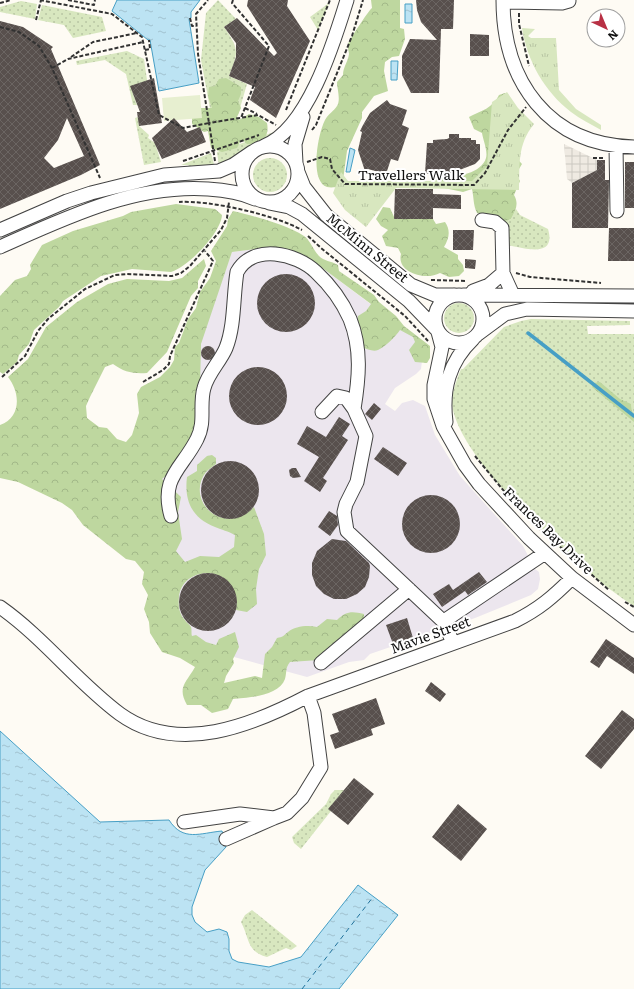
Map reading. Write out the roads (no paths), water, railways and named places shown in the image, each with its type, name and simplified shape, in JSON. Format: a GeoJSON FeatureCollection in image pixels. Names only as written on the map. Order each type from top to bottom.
{"type":"FeatureCollection","features":[{"type":"Feature","properties":{"kind":"street"},"geometry":{"type":"LineString","coordinates":[[0,247],[77,213],[113,202],[175,189],[186,187],[225,190],[240,193],[269,203],[278,201],[292,192],[303,166],[296,137],[347,0]]}},
{"type":"Feature","properties":{"kind":"street"},"geometry":{"type":"LineString","coordinates":[[569,1],[562,3],[503,1],[506,37],[516,71],[532,98],[555,120],[568,129],[601,144],[634,147]]}},
{"type":"Feature","properties":{"kind":"street"},"geometry":{"type":"LineString","coordinates":[[0,230],[67,201],[105,189],[164,175],[216,171],[233,165],[256,150],[274,141],[286,132],[315,87]]}},
{"type":"Feature","properties":{"kind":"street"},"geometry":{"type":"LineString","coordinates":[[255,199],[246,190],[241,175],[244,162],[256,150],[274,146],[282,149],[303,166]]}},
{"type":"Feature","properties":{"kind":"street"},"geometry":{"type":"LineString","coordinates":[[616,146],[617,211]]}},
{"type":"Feature","properties":{"kind":"street","name":"McMinn Street"},"geometry":{"type":"LineString","coordinates":[[303,166],[304,187],[326,216],[419,290],[435,295],[634,296]]}},
{"type":"Feature","properties":{"kind":"street","name":"McMinn Street"},"geometry":{"type":"LineString","coordinates":[[269,203],[289,207],[302,214],[409,301],[438,331]]}},
{"type":"Feature","properties":{"kind":"street"},"geometry":{"type":"LineString","coordinates":[[482,220],[495,222],[502,228],[503,273],[513,295]]}},
{"type":"Feature","properties":{"kind":"street"},"geometry":{"type":"LineString","coordinates":[[171,516],[168,504],[171,477],[186,458],[201,430],[203,423],[203,390],[207,378],[227,347],[237,272],[246,260],[251,257],[270,253],[304,263],[316,271],[338,297],[350,319],[358,344],[358,384],[354,409]]}},
{"type":"Feature","properties":{"kind":"street"},"geometry":{"type":"LineString","coordinates":[[503,273],[489,285],[443,300],[436,311],[434,321],[438,331],[445,339],[455,343],[462,343],[505,314],[527,309],[634,311]]}},
{"type":"Feature","properties":{"kind":"street"},"geometry":{"type":"LineString","coordinates":[[460,295],[476,302],[482,312],[482,324],[476,335]]}},
{"type":"Feature","properties":{"kind":"street","name":"Frances Bay Drive"},"geometry":{"type":"LineString","coordinates":[[438,331],[442,347],[434,385],[434,400],[442,426],[453,446],[479,484],[545,553],[572,578],[634,625]]}},
{"type":"Feature","properties":{"kind":"street","name":"Frances Bay Drive"},"geometry":{"type":"LineString","coordinates":[[453,446],[446,421],[444,398],[446,385],[455,358],[476,335]]}},
{"type":"Feature","properties":{"kind":"street"},"geometry":{"type":"LineString","coordinates":[[322,412],[338,396],[346,398],[354,409],[366,436],[357,482],[348,498],[345,508],[348,530],[444,622],[448,628],[452,642]]}},
{"type":"Feature","properties":{"kind":"street"},"geometry":{"type":"LineString","coordinates":[[444,622],[545,553]]}},
{"type":"Feature","properties":{"kind":"street","name":"Mavie Street"},"geometry":{"type":"LineString","coordinates":[[0,607],[37,638],[108,705],[122,715],[141,726],[158,731],[198,735],[220,732],[251,722],[290,706],[308,696],[515,620],[536,610],[551,599],[572,578]]}},
{"type":"Feature","properties":{"kind":"street"},"geometry":{"type":"LineString","coordinates":[[321,663],[409,589]]}},
{"type":"Feature","properties":{"kind":"street"},"geometry":{"type":"LineString","coordinates":[[226,839],[286,813],[302,798],[321,767],[314,713],[308,696]]}},
{"type":"Feature","properties":{"kind":"street"},"geometry":{"type":"LineString","coordinates":[[184,822],[240,814],[274,818]]}},
{"type":"Feature","properties":{"kind":"water"},"geometry":{"type":"Polygon","coordinates":[[[117,0],[200,0],[191,12],[191,18],[189,19],[199,83],[159,91],[150,40],[148,40],[112,11],[117,0]]]}},
{"type":"Feature","properties":{"kind":"water"},"geometry":{"type":"Polygon","coordinates":[[[405,4],[412,4],[412,23],[405,23],[405,4]]]}},
{"type":"Feature","properties":{"kind":"water"},"geometry":{"type":"Polygon","coordinates":[[[391,61],[398,61],[397,80],[391,80],[391,61]]]}},
{"type":"Feature","properties":{"kind":"water"},"geometry":{"type":"Polygon","coordinates":[[[350,148],[355,150],[350,172],[346,172],[350,148]]]}},
{"type":"Feature","properties":{"kind":"water"},"geometry":{"type":"Polygon","coordinates":[[[0,731],[100,822],[169,820],[174,827],[186,834],[222,831],[226,847],[205,870],[192,907],[192,915],[195,922],[207,932],[219,929],[227,932],[229,939],[229,951],[232,959],[238,962],[269,967],[301,957],[358,885],[398,915],[339,989],[0,989],[0,731]]]}},
{"type":"Feature","properties":{"kind":"waterway"},"geometry":{"type":"LineString","coordinates":[[528,333],[634,416]]}}]}
